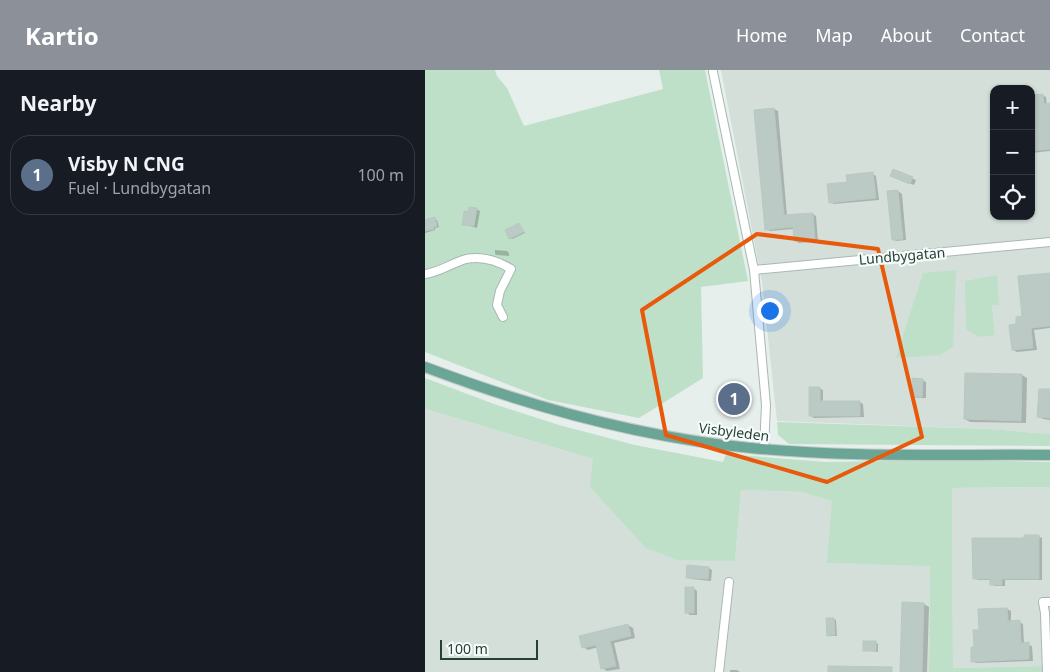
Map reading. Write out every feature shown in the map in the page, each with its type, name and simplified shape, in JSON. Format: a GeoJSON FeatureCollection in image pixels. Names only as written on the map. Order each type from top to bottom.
{"type":"FeatureCollection","features":[{"type":"Feature","properties":{"kind":"main road","name":"Visbyleden"},"geometry":{"type":"LineString","coordinates":[[425,367],[527,403],[597,422],[681,439],[764,450],[851,454],[1050,455]]}},
{"type":"Feature","properties":{"kind":"street"},"geometry":{"type":"LineString","coordinates":[[713,72],[754,270],[766,405],[764,450]]}},
{"type":"Feature","properties":{"kind":"street","name":"Lundbygatan"},"geometry":{"type":"LineString","coordinates":[[754,270],[1050,242]]}},
{"type":"Feature","properties":{"kind":"street"},"geometry":{"type":"LineString","coordinates":[[425,274],[466,259],[501,262],[511,269],[500,291],[497,305],[503,317]]}},
{"type":"Feature","properties":{"kind":"street"},"geometry":{"type":"LineString","coordinates":[[719,672],[729,582]]}},
{"type":"Feature","properties":{"kind":"street"},"geometry":{"type":"LineString","coordinates":[[1047,672],[1043,602],[1050,602]]}},
{"type":"Feature","properties":{"kind":"highlighted area"},"geometry":{"type":"Polygon","coordinates":[[[757,234],[878,249],[922,437],[827,482],[666,435],[642,310],[757,234]]]}},
{"type":"Feature","properties":{"kind":"shaded area"},"geometry":{"type":"Polygon","coordinates":[[[721,70],[1050,70],[1050,434],[990,429],[777,421],[762,282],[721,70]],[[965,281],[995,335],[992,305],[998,305],[965,281]]]}},
{"type":"Feature","properties":{"kind":"shaded area"},"geometry":{"type":"Polygon","coordinates":[[[425,409],[593,459],[735,561],[741,490],[802,492],[833,501],[828,563],[930,565],[929,672],[425,672],[425,409]]]}},
{"type":"Feature","properties":{"kind":"shaded area"},"geometry":{"type":"Polygon","coordinates":[[[1050,487],[1050,672],[1043,672],[1043,666],[953,668],[952,488],[1050,487]]]}},
{"type":"Feature","properties":{"kind":"green space"},"geometry":{"type":"Polygon","coordinates":[[[425,70],[495,70],[497,76],[507,88],[524,126],[663,89],[659,70],[705,70],[748,281],[701,287],[703,378],[639,418],[548,400],[425,352],[425,70]]]}},
{"type":"Feature","properties":{"kind":"green space"},"geometry":{"type":"Polygon","coordinates":[[[956,270],[953,347],[940,355],[896,358],[923,273],[956,270]]]}},
{"type":"Feature","properties":{"kind":"green space"},"geometry":{"type":"Polygon","coordinates":[[[997,275],[999,305],[992,305],[995,335],[979,337],[966,329],[965,281],[997,275]]]}},
{"type":"Feature","properties":{"kind":"green space"},"geometry":{"type":"Polygon","coordinates":[[[425,378],[494,404],[559,425],[635,445],[723,462],[726,454],[826,462],[965,460],[1050,462],[1050,487],[952,488],[953,668],[1043,666],[1043,672],[929,672],[930,566],[827,563],[832,501],[802,492],[741,490],[735,561],[677,560],[646,548],[590,487],[593,459],[425,409],[425,378]]]}},
{"type":"Feature","properties":{"kind":"green space"},"geometry":{"type":"Polygon","coordinates":[[[777,422],[990,429],[1050,434],[1050,446],[789,444],[778,435],[777,422]]]}},
{"type":"Feature","properties":{"kind":"building"},"geometry":{"type":"Polygon","coordinates":[[[1043,94],[1044,104],[1050,103],[1050,149],[1035,151],[1035,95],[1043,94]]]}},
{"type":"Feature","properties":{"kind":"building"},"geometry":{"type":"Polygon","coordinates":[[[774,108],[784,215],[813,213],[815,240],[794,241],[793,227],[765,230],[754,110],[774,108]]]}},
{"type":"Feature","properties":{"kind":"building"},"geometry":{"type":"Polygon","coordinates":[[[893,169],[913,177],[910,184],[890,176],[893,169]]]}},
{"type":"Feature","properties":{"kind":"building"},"geometry":{"type":"Polygon","coordinates":[[[873,172],[876,198],[829,203],[827,184],[847,182],[846,175],[873,172]]]}},
{"type":"Feature","properties":{"kind":"building"},"geometry":{"type":"Polygon","coordinates":[[[898,190],[903,239],[892,240],[887,191],[898,190]]]}},
{"type":"Feature","properties":{"kind":"building"},"geometry":{"type":"Polygon","coordinates":[[[469,207],[477,208],[474,226],[462,225],[464,211],[468,212],[469,207]]]}},
{"type":"Feature","properties":{"kind":"building"},"geometry":{"type":"Polygon","coordinates":[[[435,217],[437,226],[433,227],[434,229],[425,231],[425,220],[435,217]]]}},
{"type":"Feature","properties":{"kind":"building"},"geometry":{"type":"Polygon","coordinates":[[[519,223],[524,232],[509,239],[505,230],[519,223]]]}},
{"type":"Feature","properties":{"kind":"building"},"geometry":{"type":"Polygon","coordinates":[[[1050,273],[1050,326],[1031,328],[1033,348],[1012,350],[1009,325],[1016,324],[1016,317],[1022,316],[1018,276],[1050,273]]]}},
{"type":"Feature","properties":{"kind":"building"},"geometry":{"type":"Polygon","coordinates":[[[965,373],[1022,374],[1021,421],[964,419],[965,373]]]}},
{"type":"Feature","properties":{"kind":"building"},"geometry":{"type":"Polygon","coordinates":[[[912,378],[923,379],[922,397],[912,397],[912,378]]]}},
{"type":"Feature","properties":{"kind":"building"},"geometry":{"type":"Polygon","coordinates":[[[809,387],[820,387],[820,401],[860,401],[860,416],[809,416],[809,387]]]}},
{"type":"Feature","properties":{"kind":"building"},"geometry":{"type":"Polygon","coordinates":[[[1039,389],[1050,389],[1050,418],[1037,417],[1039,389]]]}},
{"type":"Feature","properties":{"kind":"building"},"geometry":{"type":"Polygon","coordinates":[[[1024,535],[1039,535],[1039,579],[1002,579],[1002,585],[990,585],[990,579],[973,579],[972,538],[1024,538],[1024,535]]]}},
{"type":"Feature","properties":{"kind":"building"},"geometry":{"type":"Polygon","coordinates":[[[687,565],[709,567],[708,579],[686,578],[687,565]]]}},
{"type":"Feature","properties":{"kind":"building"},"geometry":{"type":"Polygon","coordinates":[[[685,587],[694,587],[694,613],[685,613],[685,587]]]}},
{"type":"Feature","properties":{"kind":"building"},"geometry":{"type":"Polygon","coordinates":[[[902,602],[924,603],[922,672],[900,672],[902,602]]]}},
{"type":"Feature","properties":{"kind":"building"},"geometry":{"type":"Polygon","coordinates":[[[1007,608],[1008,621],[1020,620],[1021,643],[1029,642],[1029,659],[971,662],[971,647],[974,647],[973,630],[979,630],[978,609],[1007,608]]]}},
{"type":"Feature","properties":{"kind":"building"},"geometry":{"type":"Polygon","coordinates":[[[826,618],[834,618],[835,635],[827,636],[826,618]]]}},
{"type":"Feature","properties":{"kind":"building"},"geometry":{"type":"Polygon","coordinates":[[[628,624],[631,636],[610,641],[616,666],[601,669],[596,645],[582,648],[579,636],[628,624]]]}},
{"type":"Feature","properties":{"kind":"building"},"geometry":{"type":"Polygon","coordinates":[[[863,641],[876,641],[876,651],[863,651],[863,641]]]}},
{"type":"Feature","properties":{"kind":"building"},"geometry":{"type":"Polygon","coordinates":[[[828,666],[892,667],[892,672],[828,672],[828,666]]]}},
{"type":"Feature","properties":{"kind":"place","name":"Visby N CNG"},"geometry":{"type":"Point","coordinates":[734,399]}}]}
